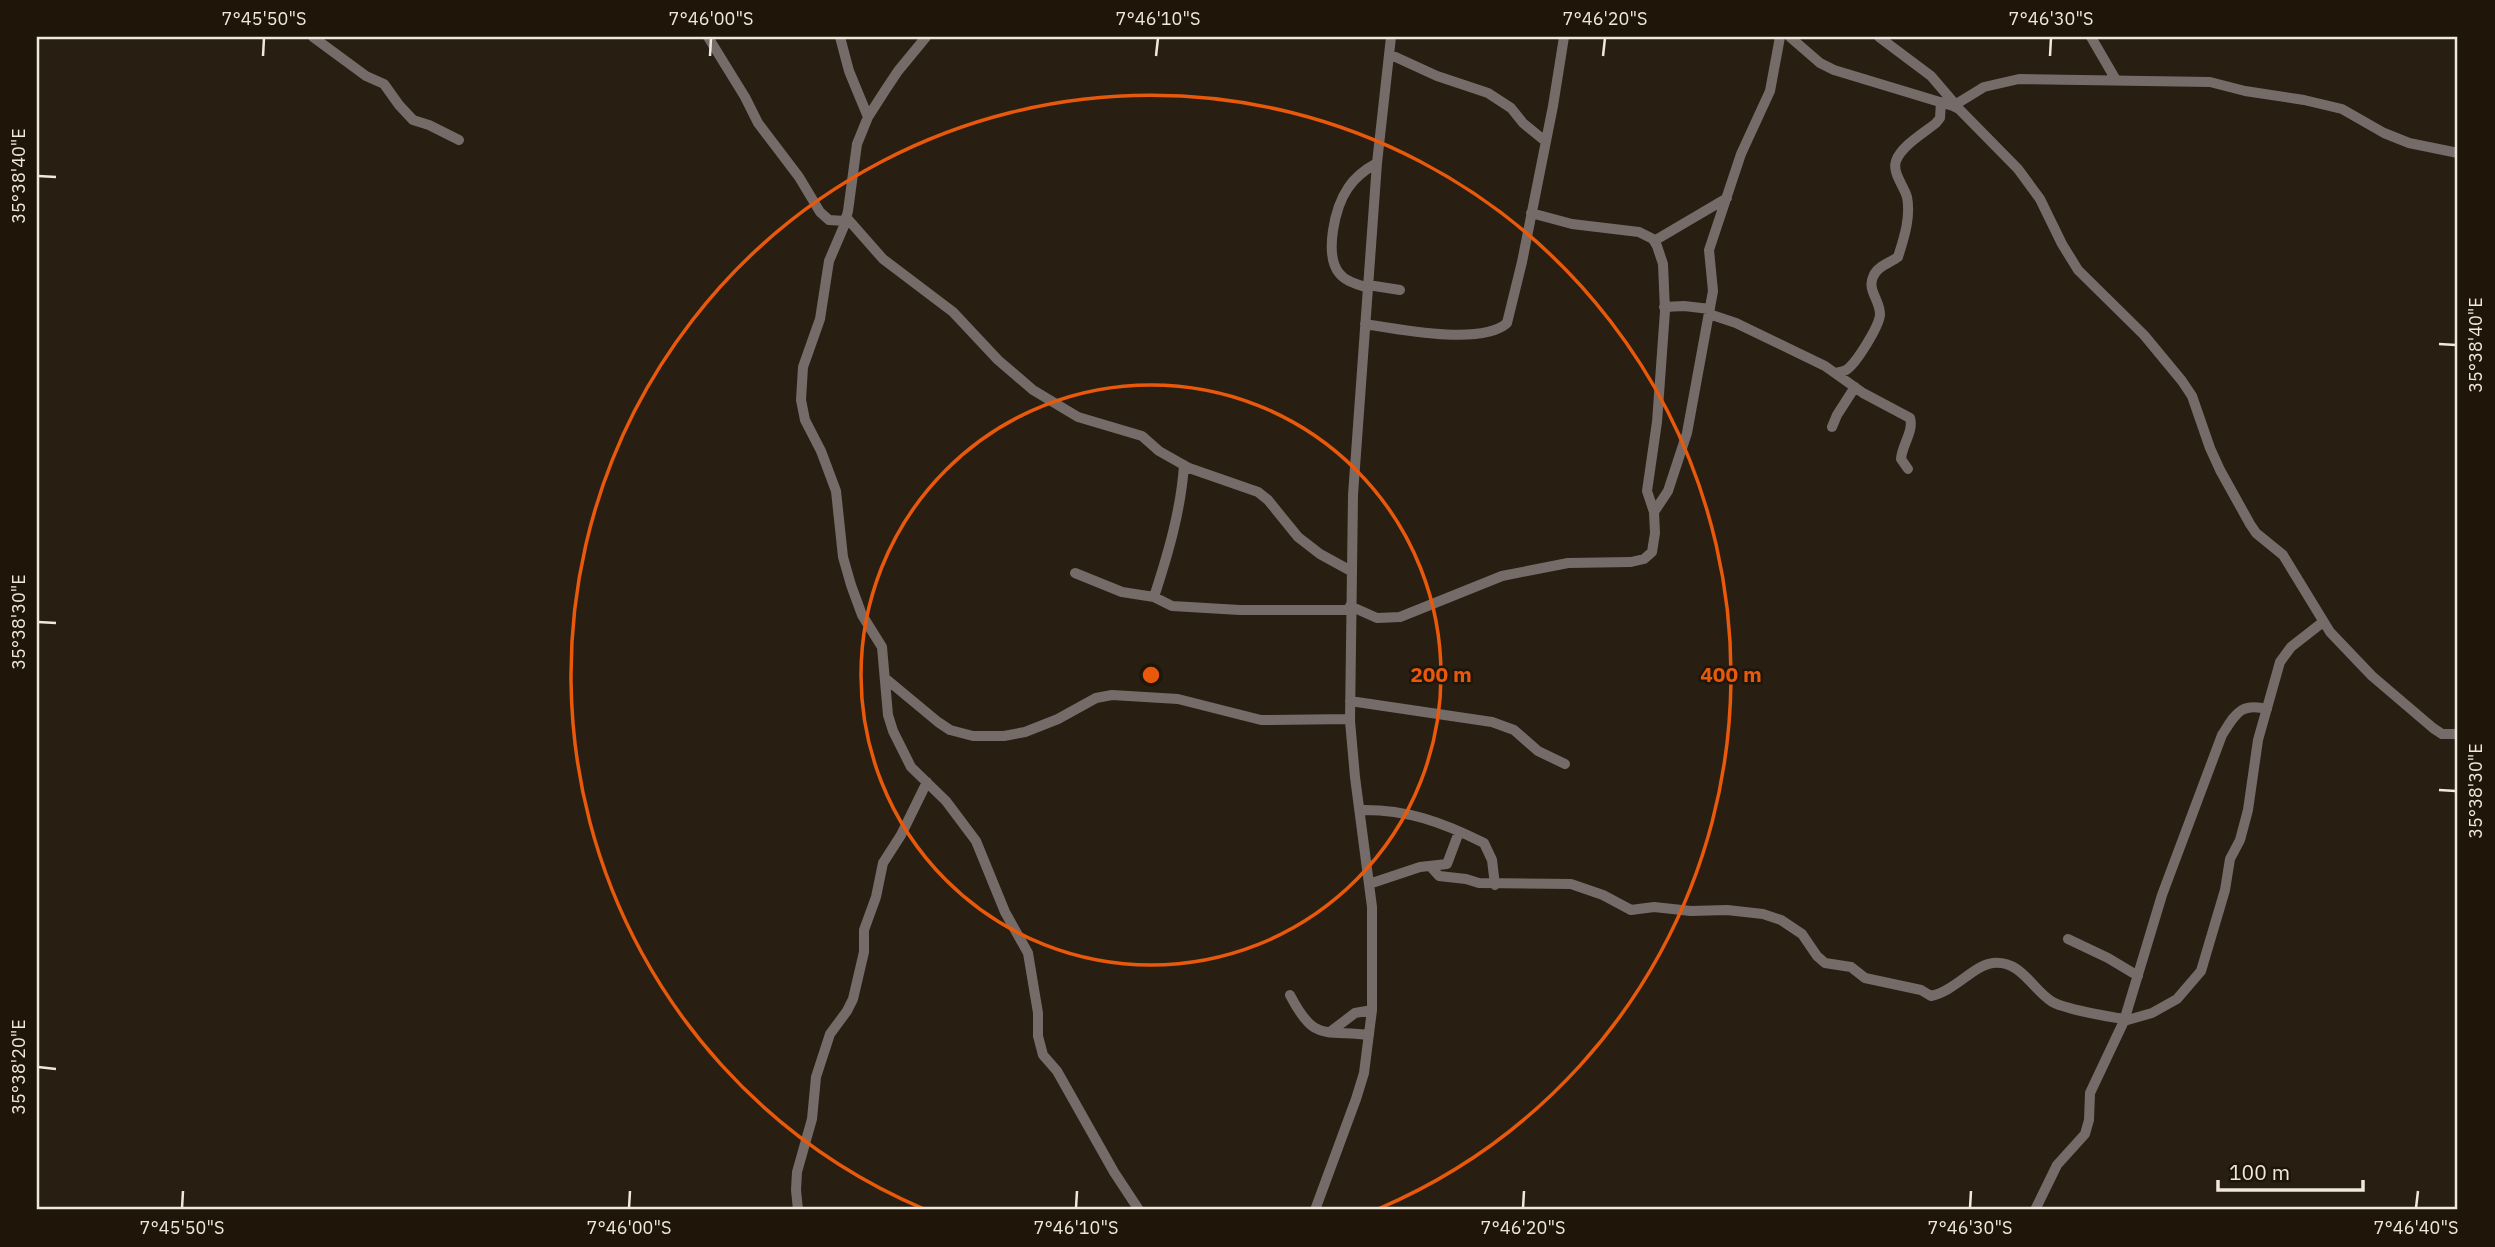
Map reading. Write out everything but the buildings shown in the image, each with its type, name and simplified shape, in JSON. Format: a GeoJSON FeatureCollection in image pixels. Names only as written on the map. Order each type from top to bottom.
{"type":"FeatureCollection","features":[{"type":"Feature","properties":{"kind":"street"},"geometry":{"type":"LineString","coordinates":[[313,37],[366,76],[384,84],[413,120],[459,140]]}},
{"type":"Feature","properties":{"kind":"street"},"geometry":{"type":"LineString","coordinates":[[708,37],[758,123],[799,177],[820,212],[829,220],[846,219],[884,259],[948,307],[1024,383],[1078,417],[1142,436],[1159,451],[1184,465],[1258,492],[1268,500],[1298,537],[1320,554],[1351,571]]}},
{"type":"Feature","properties":{"kind":"street"},"geometry":{"type":"LineString","coordinates":[[840,37],[846,62],[868,117]]}},
{"type":"Feature","properties":{"kind":"street"},"geometry":{"type":"LineString","coordinates":[[926,37],[898,71],[868,117],[857,144],[846,219],[829,261],[820,319],[803,367],[800,391],[805,420],[821,450],[836,491],[846,570],[862,615],[881,647],[888,715],[893,730],[911,767],[946,801],[976,841],[1005,912],[1028,953],[1037,1004],[1038,1036],[1043,1055],[1057,1071],[1088,1129],[1139,1210]]}},
{"type":"Feature","properties":{"kind":"street"},"geometry":{"type":"LineString","coordinates":[[1315,1210],[1364,1073],[1372,1010],[1374,937],[1350,719],[1350,608],[1353,495],[1365,324],[1377,163],[1391,37]]}},
{"type":"Feature","properties":{"kind":"street"},"geometry":{"type":"LineString","coordinates":[[1365,324],[1468,334],[1501,328],[1507,323],[1531,214],[1564,37]]}},
{"type":"Feature","properties":{"kind":"street"},"geometry":{"type":"LineString","coordinates":[[1654,512],[1668,491],[1687,433],[1713,291],[1709,250],[1750,132],[1770,91],[1780,37]]}},
{"type":"Feature","properties":{"kind":"street"},"geometry":{"type":"LineString","coordinates":[[1790,37],[1820,63],[1834,70],[1959,109],[2018,169],[2040,199],[2078,270],[2137,327],[2182,381],[2192,396],[2220,470],[2250,524],[2256,533],[2283,555],[2330,632],[2372,676],[2433,728],[2442,734],[2458,734]]}},
{"type":"Feature","properties":{"kind":"street"},"geometry":{"type":"LineString","coordinates":[[1879,37],[1931,76],[1950,104]]}},
{"type":"Feature","properties":{"kind":"street"},"geometry":{"type":"LineString","coordinates":[[2091,37],[2116,80]]}},
{"type":"Feature","properties":{"kind":"street"},"geometry":{"type":"LineString","coordinates":[[1389,54],[1437,76],[1488,93],[1511,108],[1523,123],[1545,141]]}},
{"type":"Feature","properties":{"kind":"street"},"geometry":{"type":"LineString","coordinates":[[1835,373],[1846,370],[1855,360],[1879,320],[1879,306],[1871,281],[1879,268],[1898,257],[1907,218],[1906,195],[1899,179],[1896,161],[1901,153],[1940,118],[1950,104],[1984,87],[2019,79],[2210,82],[2342,109],[2384,133],[2409,143],[2458,153]]}},
{"type":"Feature","properties":{"kind":"street"},"geometry":{"type":"LineString","coordinates":[[1377,163],[1362,172],[1345,193],[1331,245],[1331,256],[1338,272],[1346,280],[1400,290]]}},
{"type":"Feature","properties":{"kind":"street"},"geometry":{"type":"LineString","coordinates":[[1654,241],[1727,198]]}},
{"type":"Feature","properties":{"kind":"street"},"geometry":{"type":"LineString","coordinates":[[1075,573],[1127,594],[1154,597],[1171,606],[1215,609],[1350,608],[1377,618],[1389,619],[1411,614],[1502,576],[1568,563],[1644,559],[1654,546],[1654,512],[1647,491],[1657,422],[1664,307],[1662,264],[1654,241],[1639,232],[1573,224],[1531,214]]}},
{"type":"Feature","properties":{"kind":"street"},"geometry":{"type":"LineString","coordinates":[[1664,307],[1685,306],[1709,311],[1736,323],[1835,373],[1904,415],[1912,421],[1901,459],[1908,469]]}},
{"type":"Feature","properties":{"kind":"street"},"geometry":{"type":"LineString","coordinates":[[1832,427],[1855,387]]}},
{"type":"Feature","properties":{"kind":"street"},"geometry":{"type":"LineString","coordinates":[[1154,597],[1172,536],[1184,465]]}},
{"type":"Feature","properties":{"kind":"street"},"geometry":{"type":"LineString","coordinates":[[1430,866],[1439,876],[1495,885],[1531,882],[1571,884],[1603,895],[1631,909],[1654,906],[1691,911],[1755,912],[1772,916],[1802,934],[1825,963],[1851,967],[1865,978],[1921,990],[1931,996],[1950,990],[1971,974],[1997,963],[2023,973],[2051,1002],[2125,1020],[2152,1013],[2177,999],[2201,971],[2225,890],[2230,859],[2240,840],[2248,810],[2258,740],[2282,657],[2323,622]]}},
{"type":"Feature","properties":{"kind":"street"},"geometry":{"type":"LineString","coordinates":[[885,678],[944,726],[973,736],[1004,736],[1025,732],[1058,719],[1096,698],[1112,695],[1178,699],[1261,720],[1350,719]]}},
{"type":"Feature","properties":{"kind":"street"},"geometry":{"type":"LineString","coordinates":[[1350,701],[1492,722],[1514,730],[1538,751],[1565,764]]}},
{"type":"Feature","properties":{"kind":"street"},"geometry":{"type":"LineString","coordinates":[[2035,1210],[2056,1165],[2085,1134],[2089,1120],[2090,1093],[2125,1020],[2171,872],[2222,734],[2235,715],[2244,708],[2256,706],[2267,709]]}},
{"type":"Feature","properties":{"kind":"street"},"geometry":{"type":"LineString","coordinates":[[799,1210],[797,1172],[813,1119],[816,1077],[830,1034],[850,1006],[864,953],[864,930],[876,897],[883,863],[901,835],[927,782]]}},
{"type":"Feature","properties":{"kind":"street"},"geometry":{"type":"LineString","coordinates":[[1360,810],[1400,811],[1416,815],[1484,843],[1488,849],[1495,885]]}},
{"type":"Feature","properties":{"kind":"street"},"geometry":{"type":"LineString","coordinates":[[1369,884],[1430,866],[1447,864],[1459,832]]}},
{"type":"Feature","properties":{"kind":"street"},"geometry":{"type":"LineString","coordinates":[[2068,939],[2138,976]]}},
{"type":"Feature","properties":{"kind":"street"},"geometry":{"type":"LineString","coordinates":[[1290,995],[1308,1025],[1319,1031],[1369,1035]]}},
{"type":"Feature","properties":{"kind":"street"},"geometry":{"type":"LineString","coordinates":[[1330,1032],[1355,1013],[1372,1010]]}}]}
